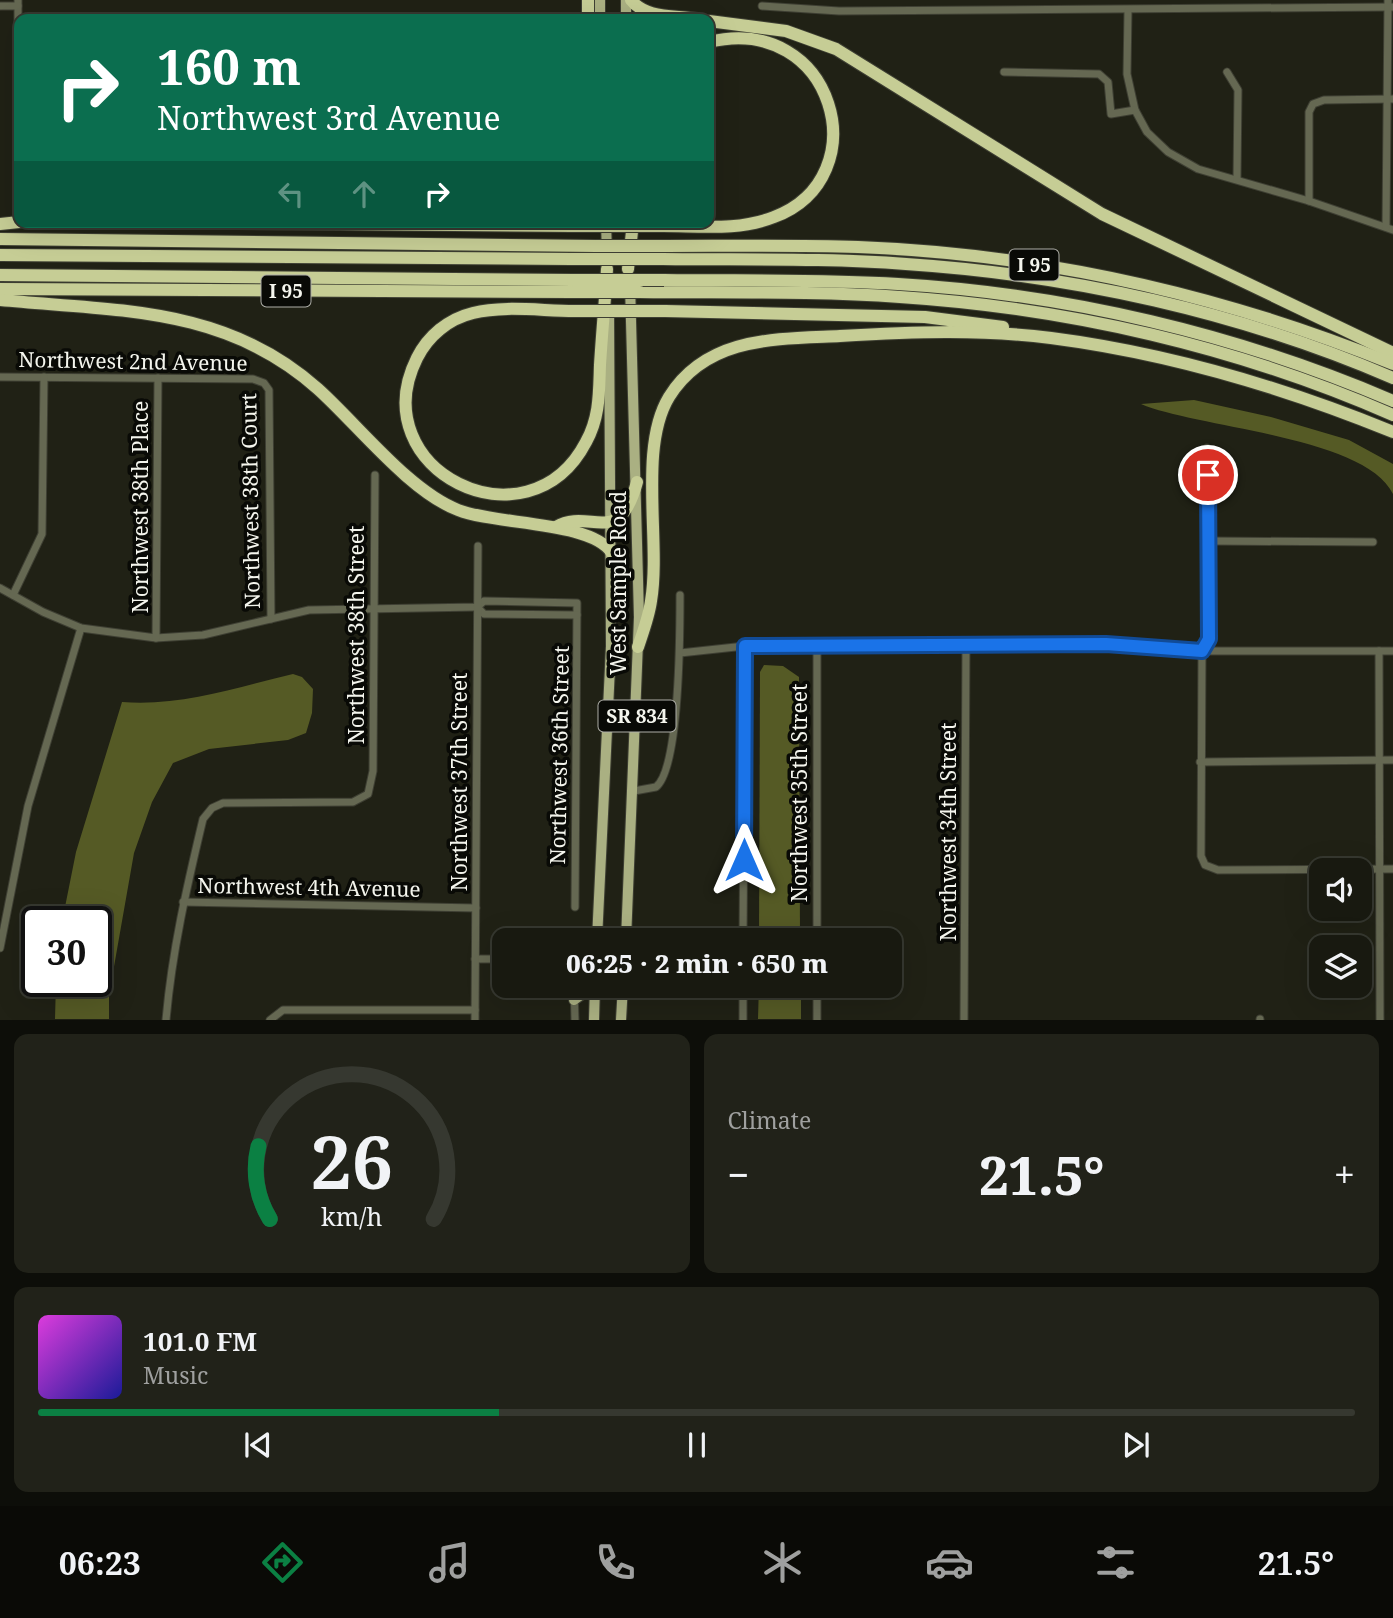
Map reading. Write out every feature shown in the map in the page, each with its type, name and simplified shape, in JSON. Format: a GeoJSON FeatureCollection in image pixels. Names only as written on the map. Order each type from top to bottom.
{"type":"FeatureCollection","features":[{"type":"Feature","properties":{"kind":"highway"},"geometry":{"type":"LineString","coordinates":[[629,0],[641,9],[658,14]]}},
{"type":"Feature","properties":{"kind":"highway"},"geometry":{"type":"LineString","coordinates":[[714,23],[786,31],[836,48],[1092,209],[1393,354]]}},
{"type":"Feature","properties":{"kind":"highway"},"geometry":{"type":"LineString","coordinates":[[714,41],[733,38],[762,40],[780,47],[805,64],[822,89],[830,110],[832,133],[829,155],[809,193],[776,217],[744,226],[714,226]]}},
{"type":"Feature","properties":{"kind":"highway"},"geometry":{"type":"LineString","coordinates":[[628,269],[632,228]]}},
{"type":"Feature","properties":{"kind":"highway"},"geometry":{"type":"LineString","coordinates":[[0,239],[663,253],[884,262],[1054,281],[1220,318],[1290,340],[1393,378]]}},
{"type":"Feature","properties":{"kind":"highway","name":"I 95"},"geometry":{"type":"LineString","coordinates":[[663,253],[859,247],[958,255],[1055,268],[1168,290],[1238,310],[1393,364]]}},
{"type":"Feature","properties":{"kind":"highway"},"geometry":{"type":"LineString","coordinates":[[0,255],[571,252]]}},
{"type":"Feature","properties":{"kind":"highway"},"geometry":{"type":"LineString","coordinates":[[607,269],[597,411],[587,441],[571,466],[555,479],[535,489],[504,495],[472,491],[438,471],[415,441],[407,410],[407,388],[414,365],[432,337],[439,329],[472,313],[574,310],[665,311],[925,317],[1038,331],[1050,338]]}},
{"type":"Feature","properties":{"kind":"highway"},"geometry":{"type":"LineString","coordinates":[[0,275],[573,286]]}},
{"type":"Feature","properties":{"kind":"highway"},"geometry":{"type":"LineString","coordinates":[[665,286],[898,284],[1041,300],[1138,318],[1231,343],[1323,373],[1393,401]]}},
{"type":"Feature","properties":{"kind":"highway","name":"I 95"},"geometry":{"type":"LineString","coordinates":[[0,289],[665,286],[898,297],[1041,313],[1136,331],[1229,355],[1393,415]]}},
{"type":"Feature","properties":{"kind":"highway"},"geometry":{"type":"LineString","coordinates":[[0,300],[157,313],[234,335],[269,353],[317,388],[422,488],[444,504],[485,518],[555,527],[596,539],[612,552]]}},
{"type":"Feature","properties":{"kind":"highway"},"geometry":{"type":"LineString","coordinates":[[638,647],[652,601],[656,431],[671,394],[701,365],[734,345],[772,340],[922,331],[1050,338],[1140,354],[1218,373],[1326,407],[1393,432]]}},
{"type":"Feature","properties":{"kind":"highway"},"geometry":{"type":"LineString","coordinates":[[555,527],[562,523],[613,521],[628,508],[638,482]]}},
{"type":"Feature","properties":{"kind":"main road","name":"SR 834"},"geometry":{"type":"LineString","coordinates":[[606,228],[607,269]]}},
{"type":"Feature","properties":{"kind":"main road","name":"SR 834"},"geometry":{"type":"LineString","coordinates":[[627,228],[628,269]]}},
{"type":"Feature","properties":{"kind":"main road","name":"West Sample Road"},"geometry":{"type":"LineString","coordinates":[[598,928],[610,684],[613,521],[607,269]]}},
{"type":"Feature","properties":{"kind":"main road","name":"West Sample Road"},"geometry":{"type":"LineString","coordinates":[[627,928],[638,647],[638,482],[628,269]]}},
{"type":"Feature","properties":{"kind":"main road"},"geometry":{"type":"LineString","coordinates":[[594,1020],[595,998]]}},
{"type":"Feature","properties":{"kind":"main road"},"geometry":{"type":"LineString","coordinates":[[621,1020],[622,998]]}},
{"type":"Feature","properties":{"kind":"street"},"geometry":{"type":"LineString","coordinates":[[0,6],[18,3]]}},
{"type":"Feature","properties":{"kind":"street"},"geometry":{"type":"LineString","coordinates":[[761,6],[839,11],[1128,11],[1390,5],[1390,228],[1310,201],[1198,169],[1168,152],[1147,132],[1135,110],[1127,74],[1128,11]]}},
{"type":"Feature","properties":{"kind":"street"},"geometry":{"type":"LineString","coordinates":[[1004,72],[1099,74],[1108,82],[1111,114],[1135,110]]}},
{"type":"Feature","properties":{"kind":"street"},"geometry":{"type":"LineString","coordinates":[[1227,72],[1238,90],[1237,179]]}},
{"type":"Feature","properties":{"kind":"street"},"geometry":{"type":"LineString","coordinates":[[1310,201],[1309,112],[1313,104],[1324,100],[1390,99]]}},
{"type":"Feature","properties":{"kind":"street","name":"Northwest 2nd Avenue"},"geometry":{"type":"LineString","coordinates":[[0,377],[253,379],[264,383]]}},
{"type":"Feature","properties":{"kind":"street"},"geometry":{"type":"LineString","coordinates":[[13,595],[42,534],[44,377]]}},
{"type":"Feature","properties":{"kind":"street","name":"Northwest 38th Place"},"geometry":{"type":"LineString","coordinates":[[156,638],[158,378]]}},
{"type":"Feature","properties":{"kind":"street","name":"Northwest 38th Court"},"geometry":{"type":"LineString","coordinates":[[264,383],[269,390],[271,619]]}},
{"type":"Feature","properties":{"kind":"street"},"geometry":{"type":"LineString","coordinates":[[1207,448],[1209,639],[1202,651],[1201,856],[1205,865],[1218,870],[1393,869]]}},
{"type":"Feature","properties":{"kind":"street","name":"Northwest 38th Street"},"geometry":{"type":"LineString","coordinates":[[183,902],[203,819],[212,807],[223,803],[353,802],[368,794],[373,771],[375,475]]}},
{"type":"Feature","properties":{"kind":"street"},"geometry":{"type":"LineString","coordinates":[[1210,541],[1373,542]]}},
{"type":"Feature","properties":{"kind":"street","name":"Northwest 37th Street"},"geometry":{"type":"LineString","coordinates":[[475,1020],[478,546]]}},
{"type":"Feature","properties":{"kind":"street"},"geometry":{"type":"LineString","coordinates":[[0,588],[43,612],[81,628],[156,638],[203,635],[309,610],[477,607],[484,614],[578,615]]}},
{"type":"Feature","properties":{"kind":"street"},"geometry":{"type":"LineString","coordinates":[[634,791],[656,787],[668,768],[680,653],[680,595]]}},
{"type":"Feature","properties":{"kind":"street","name":"Northwest 36th Street"},"geometry":{"type":"LineString","coordinates":[[477,607],[484,601],[577,603],[575,908]]}},
{"type":"Feature","properties":{"kind":"street"},"geometry":{"type":"LineString","coordinates":[[0,948],[28,806],[81,628]]}},
{"type":"Feature","properties":{"kind":"street"},"geometry":{"type":"LineString","coordinates":[[680,653],[745,646],[1106,644],[1202,651],[1393,651]]}},
{"type":"Feature","properties":{"kind":"street","name":"Northwest 34th Street"},"geometry":{"type":"LineString","coordinates":[[964,1020],[966,645]]}},
{"type":"Feature","properties":{"kind":"street"},"geometry":{"type":"LineString","coordinates":[[743,928],[745,646]]}},
{"type":"Feature","properties":{"kind":"street","name":"Northwest 35th Street"},"geometry":{"type":"LineString","coordinates":[[817,646],[817,928]]}},
{"type":"Feature","properties":{"kind":"street"},"geometry":{"type":"LineString","coordinates":[[1379,651],[1380,1020]]}},
{"type":"Feature","properties":{"kind":"street"},"geometry":{"type":"LineString","coordinates":[[1200,762],[1393,760]]}},
{"type":"Feature","properties":{"kind":"street"},"geometry":{"type":"LineString","coordinates":[[166,1020],[171,966],[183,902]]}},
{"type":"Feature","properties":{"kind":"street","name":"Northwest 4th Avenue"},"geometry":{"type":"LineString","coordinates":[[183,902],[476,908]]}},
{"type":"Feature","properties":{"kind":"street"},"geometry":{"type":"LineString","coordinates":[[475,958],[492,959]]}},
{"type":"Feature","properties":{"kind":"street"},"geometry":{"type":"LineString","coordinates":[[743,998],[743,1020]]}},
{"type":"Feature","properties":{"kind":"street"},"geometry":{"type":"LineString","coordinates":[[817,998],[817,1020]]}},
{"type":"Feature","properties":{"kind":"street"},"geometry":{"type":"LineString","coordinates":[[574,1000],[575,1020]]}},
{"type":"Feature","properties":{"kind":"street"},"geometry":{"type":"LineString","coordinates":[[270,1018],[283,1010],[475,1010]]}},
{"type":"Feature","properties":{"kind":"street"},"geometry":{"type":"LineString","coordinates":[[371,1011],[371,1020]]}},
{"type":"Feature","properties":{"kind":"shaded area"},"geometry":{"type":"Polygon","coordinates":[[[1194,400],[1271,417],[1349,440],[1393,464],[1393,494],[1376,474],[1350,459],[1316,446],[1141,404],[1194,400]]]}},
{"type":"Feature","properties":{"kind":"shaded area"},"geometry":{"type":"Polygon","coordinates":[[[764,665],[783,666],[799,677],[800,928],[759,928],[760,672],[764,665]]]}},
{"type":"Feature","properties":{"kind":"shaded area"},"geometry":{"type":"Polygon","coordinates":[[[293,674],[302,677],[313,689],[312,713],[306,733],[288,740],[209,749],[173,763],[152,802],[134,853],[112,978],[112,906],[65,906],[76,852],[122,702],[165,702],[230,690],[293,674]]]}},
{"type":"Feature","properties":{"kind":"shaded area"},"geometry":{"type":"Polygon","coordinates":[[[56,997],[109,997],[109,1019],[55,1019],[56,997]]]}},
{"type":"Feature","properties":{"kind":"shaded area"},"geometry":{"type":"Polygon","coordinates":[[[759,998],[801,998],[801,1019],[758,1019],[759,998]]]}},
{"type":"Feature","properties":{"kind":"route"},"geometry":{"type":"LineString","coordinates":[[744,860],[745,646],[1106,644],[1202,651],[1209,639],[1208,475]]}}]}
